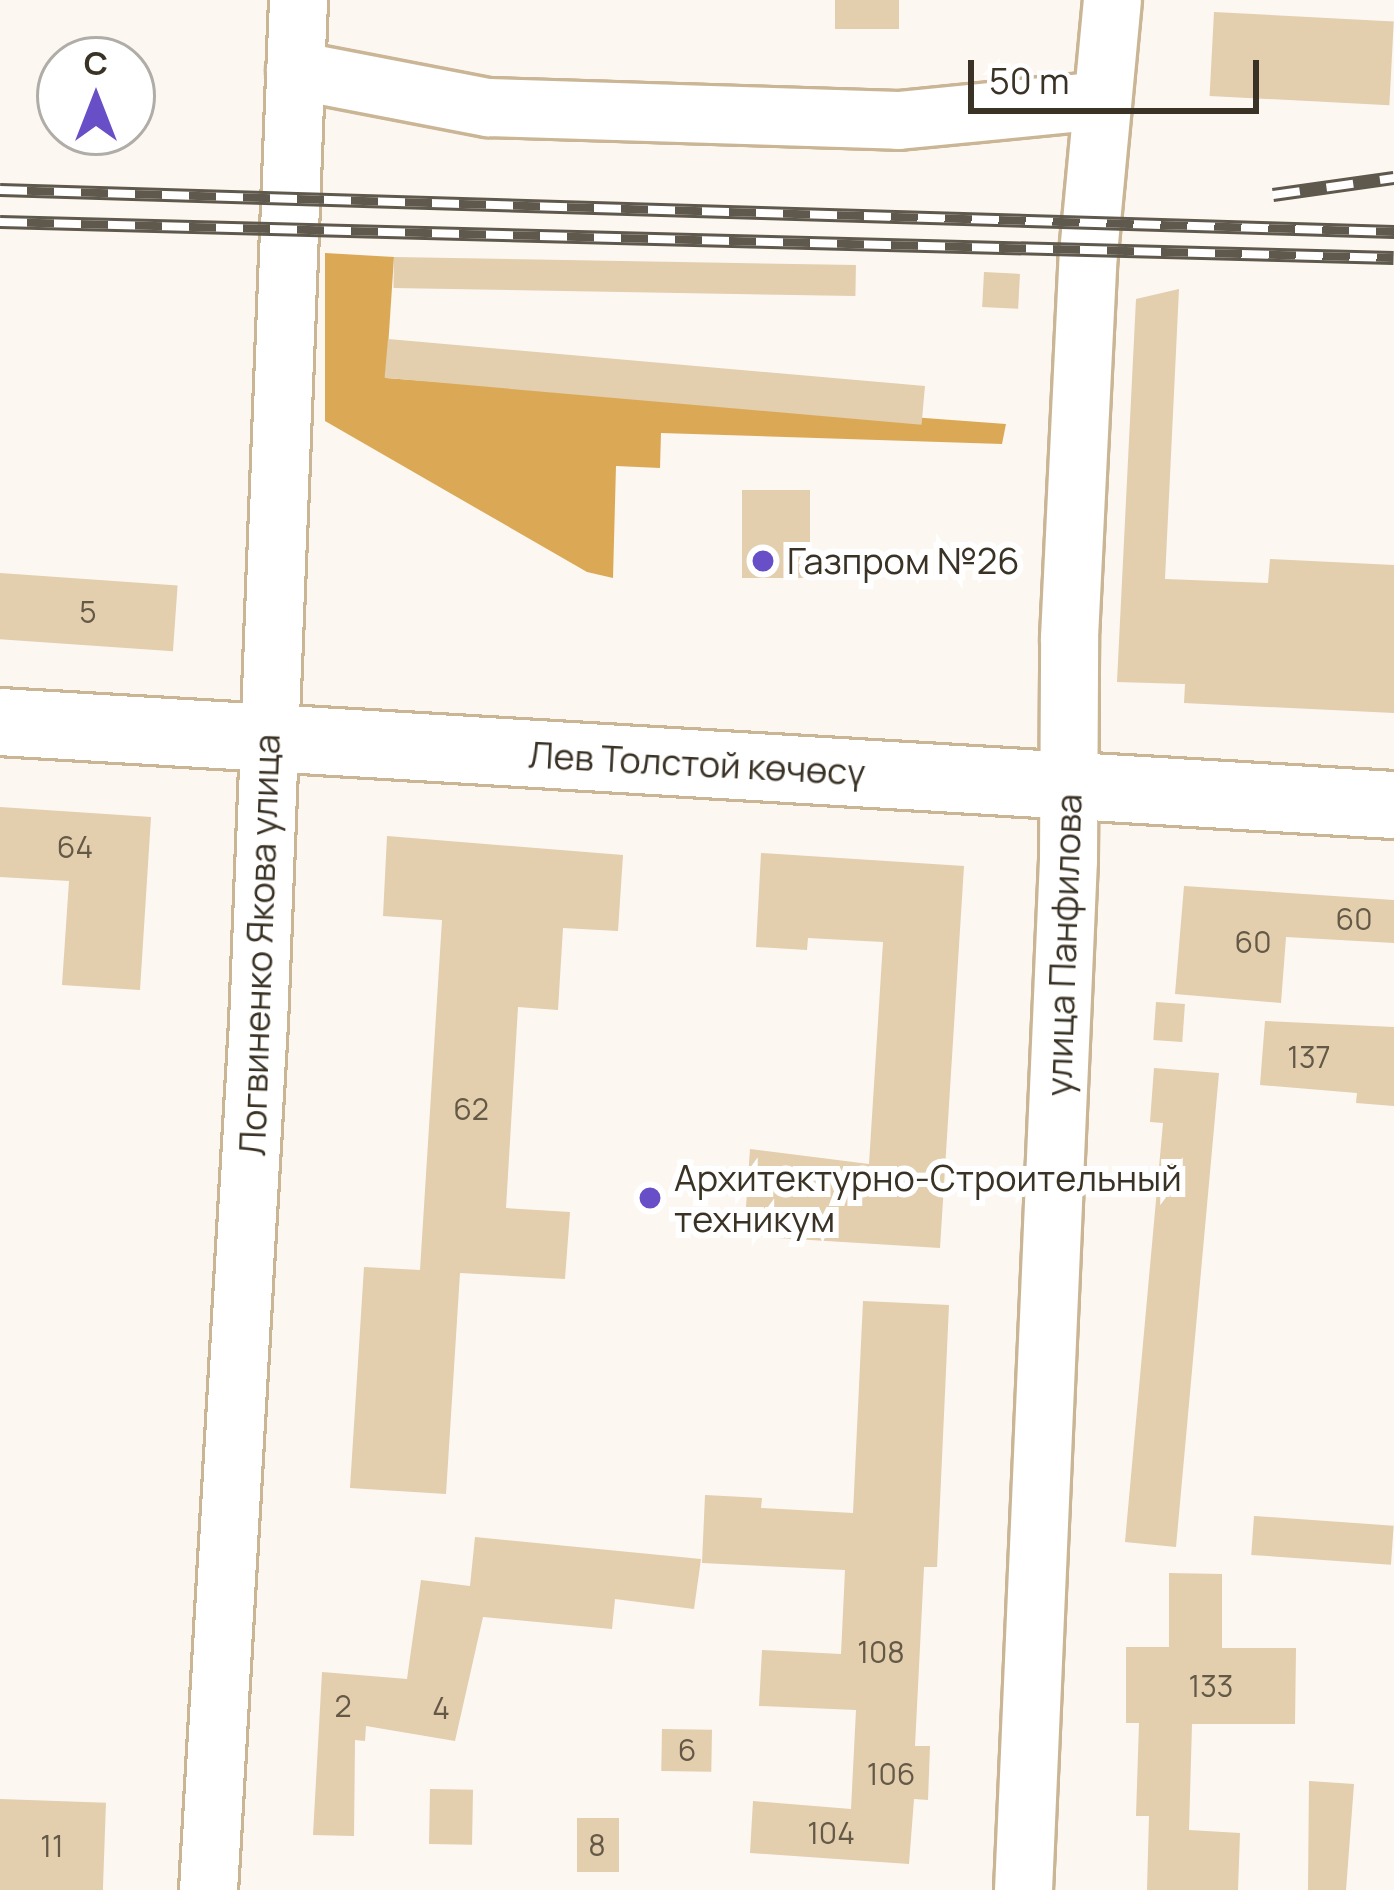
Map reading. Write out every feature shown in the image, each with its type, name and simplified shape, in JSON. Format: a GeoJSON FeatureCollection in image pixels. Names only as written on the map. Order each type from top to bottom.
{"type":"FeatureCollection","features":[{"type":"Feature","properties":{"kind":"main road","name":"Лев Толстой көчөсү"},"geometry":{"type":"LineString","coordinates":[[0,722],[1394,805]]}},
{"type":"Feature","properties":{"kind":"street","name":"Логвиненко Якова улица"},"geometry":{"type":"LineString","coordinates":[[208,1890],[268,740],[298,0]]}},
{"type":"Feature","properties":{"kind":"street","name":"улица Панфилова"},"geometry":{"type":"LineString","coordinates":[[1023,1890],[1070,784],[1069,637],[1112,0]]}},
{"type":"Feature","properties":{"kind":"street"},"geometry":{"type":"LineString","coordinates":[[295,70],[488,107],[898,120],[1102,100]]}},
{"type":"Feature","properties":{"kind":"shaded area"},"geometry":{"type":"Polygon","coordinates":[[[325,253],[394,257],[386,378],[1006,424],[1002,444],[661,433],[660,468],[616,466],[613,578],[587,572],[325,421],[325,253]]]}},
{"type":"Feature","properties":{"kind":"building"},"geometry":{"type":"Polygon","coordinates":[[[835,0],[899,0],[899,29],[835,29],[835,0]]]}},
{"type":"Feature","properties":{"kind":"building"},"geometry":{"type":"Polygon","coordinates":[[[1214,12],[1394,21],[1389,105],[1210,96],[1214,12]]]}},
{"type":"Feature","properties":{"kind":"building"},"geometry":{"type":"Polygon","coordinates":[[[394,257],[856,265],[855,296],[393,288],[394,257]]]}},
{"type":"Feature","properties":{"kind":"building"},"geometry":{"type":"Polygon","coordinates":[[[984,272],[1020,274],[1018,309],[982,307],[984,272]]]}},
{"type":"Feature","properties":{"kind":"building"},"geometry":{"type":"Polygon","coordinates":[[[1179,289],[1165,579],[1268,583],[1270,559],[1394,565],[1394,713],[1184,703],[1185,684],[1117,682],[1136,299],[1179,289]]]}},
{"type":"Feature","properties":{"kind":"building"},"geometry":{"type":"Polygon","coordinates":[[[388,339],[925,386],[922,425],[385,378],[388,339]]]}},
{"type":"Feature","properties":{"kind":"building"},"geometry":{"type":"Polygon","coordinates":[[[742,490],[810,490],[810,578],[742,578],[742,490]]]}},
{"type":"Feature","properties":{"kind":"building"},"geometry":{"type":"Polygon","coordinates":[[[0,573],[178,585],[173,651],[0,639],[0,573]]]}},
{"type":"Feature","properties":{"kind":"building"},"geometry":{"type":"Polygon","coordinates":[[[0,807],[151,817],[140,990],[62,985],[69,881],[0,877],[0,807]]]}},
{"type":"Feature","properties":{"kind":"building"},"geometry":{"type":"Polygon","coordinates":[[[387,836],[623,855],[618,931],[563,928],[558,1010],[518,1007],[506,1208],[570,1212],[565,1279],[460,1273],[446,1494],[350,1488],[364,1267],[420,1270],[442,920],[383,916],[387,836]]]}},
{"type":"Feature","properties":{"kind":"building"},"geometry":{"type":"Polygon","coordinates":[[[761,853],[964,866],[940,1248],[744,1236],[750,1149],[869,1164],[883,942],[808,938],[807,950],[756,947],[761,853]]]}},
{"type":"Feature","properties":{"kind":"building"},"geometry":{"type":"Polygon","coordinates":[[[1184,886],[1394,900],[1394,943],[1286,937],[1281,1003],[1175,994],[1184,886]]]}},
{"type":"Feature","properties":{"kind":"building"},"geometry":{"type":"Polygon","coordinates":[[[1156,1002],[1185,1004],[1182,1042],[1153,1040],[1156,1002]]]}},
{"type":"Feature","properties":{"kind":"building"},"geometry":{"type":"Polygon","coordinates":[[[1265,1021],[1394,1027],[1394,1106],[1356,1103],[1357,1093],[1260,1085],[1265,1021]]]}},
{"type":"Feature","properties":{"kind":"building"},"geometry":{"type":"Polygon","coordinates":[[[1154,1068],[1219,1073],[1176,1547],[1125,1542],[1163,1123],[1150,1122],[1154,1068]]]}},
{"type":"Feature","properties":{"kind":"building"},"geometry":{"type":"Polygon","coordinates":[[[863,1301],[949,1305],[937,1567],[924,1567],[915,1746],[930,1746],[928,1800],[914,1799],[909,1864],[750,1853],[753,1801],[851,1809],[856,1710],[759,1706],[762,1650],[841,1654],[845,1570],[702,1563],[705,1495],[762,1498],[761,1508],[853,1513],[863,1301]]]}},
{"type":"Feature","properties":{"kind":"building"},"geometry":{"type":"Polygon","coordinates":[[[1254,1516],[1394,1526],[1391,1565],[1251,1555],[1254,1516]]]}},
{"type":"Feature","properties":{"kind":"building"},"geometry":{"type":"Polygon","coordinates":[[[475,1537],[701,1559],[694,1609],[615,1599],[612,1629],[483,1617],[455,1741],[366,1726],[365,1741],[355,1740],[354,1836],[313,1835],[322,1672],[407,1679],[421,1580],[470,1586],[475,1537]]]}},
{"type":"Feature","properties":{"kind":"building"},"geometry":{"type":"Polygon","coordinates":[[[1169,1573],[1222,1574],[1222,1648],[1296,1648],[1295,1724],[1192,1724],[1189,1830],[1240,1833],[1238,1890],[1147,1890],[1149,1816],[1136,1816],[1139,1723],[1126,1723],[1126,1647],[1169,1647],[1169,1573]]]}},
{"type":"Feature","properties":{"kind":"building"},"geometry":{"type":"Polygon","coordinates":[[[662,1729],[712,1730],[711,1772],[661,1771],[662,1729]]]}},
{"type":"Feature","properties":{"kind":"building"},"geometry":{"type":"Polygon","coordinates":[[[1309,1781],[1354,1784],[1346,1890],[1308,1890],[1309,1781]]]}},
{"type":"Feature","properties":{"kind":"building"},"geometry":{"type":"Polygon","coordinates":[[[430,1789],[473,1790],[472,1845],[429,1844],[430,1789]]]}},
{"type":"Feature","properties":{"kind":"building"},"geometry":{"type":"Polygon","coordinates":[[[0,1799],[106,1803],[103,1890],[0,1890],[0,1799]]]}},
{"type":"Feature","properties":{"kind":"building"},"geometry":{"type":"Polygon","coordinates":[[[577,1818],[619,1818],[619,1872],[577,1872],[577,1818]]]}},
{"type":"Feature","properties":{"kind":"railway"},"geometry":{"type":"LineString","coordinates":[[1273,195],[1394,178]]}},
{"type":"Feature","properties":{"kind":"railway"},"geometry":{"type":"LineString","coordinates":[[0,190],[1394,232]]}},
{"type":"Feature","properties":{"kind":"railway"},"geometry":{"type":"LineString","coordinates":[[0,222],[1394,258]]}},
{"type":"Feature","properties":{"kind":"place","name":"Газпром №26"},"geometry":{"type":"Point","coordinates":[763,561]}},
{"type":"Feature","properties":{"kind":"place","name":"Архитектурно-Строительный техникум"},"geometry":{"type":"Point","coordinates":[650,1198]}}]}
